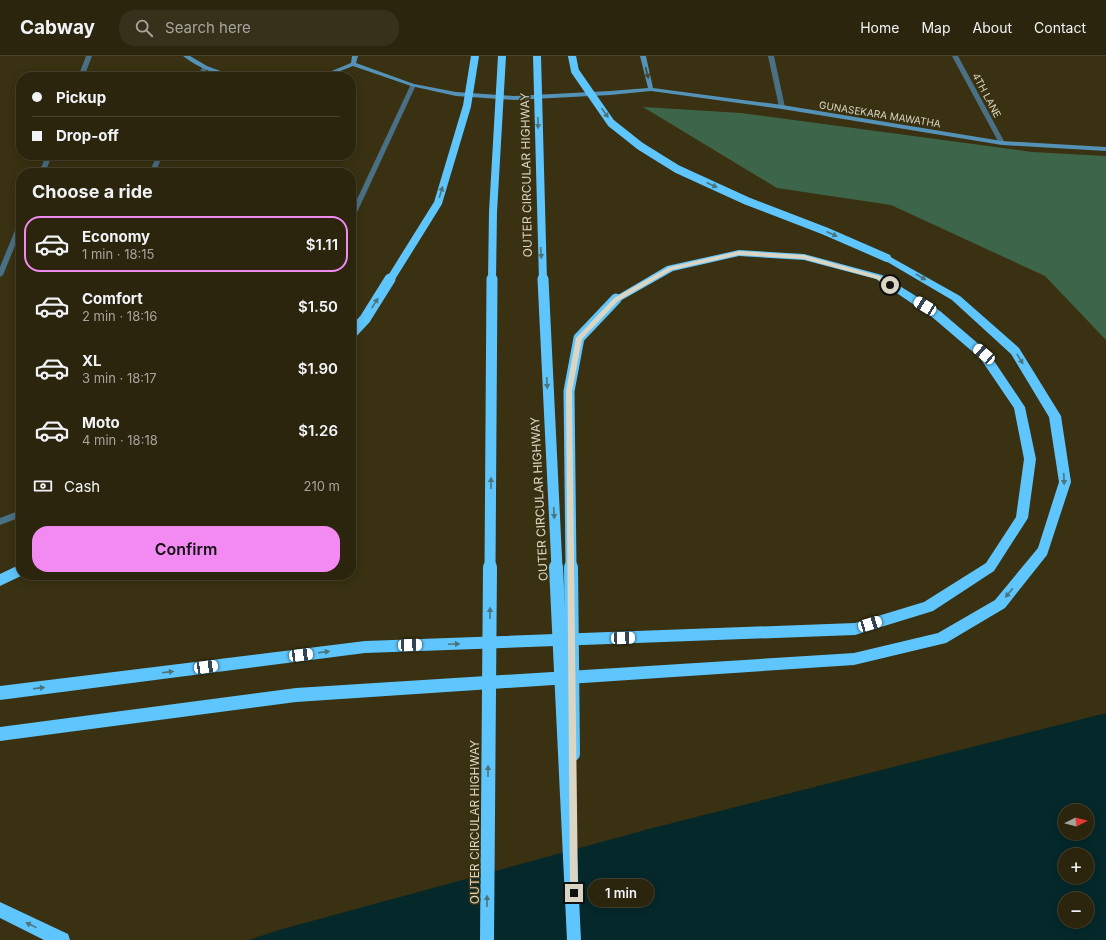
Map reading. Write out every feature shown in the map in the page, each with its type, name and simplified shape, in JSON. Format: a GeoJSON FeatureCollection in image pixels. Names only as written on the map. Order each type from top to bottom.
{"type":"FeatureCollection","features":[{"type":"Feature","properties":{"kind":"highway"},"geometry":{"type":"LineString","coordinates":[[356,328],[365,318],[438,202],[467,106],[475,56]]}},
{"type":"Feature","properties":{"kind":"highway","name":"OUTER CIRCULAR HIGHWAY"},"geometry":{"type":"LineString","coordinates":[[487,940],[493,212],[502,56]]}},
{"type":"Feature","properties":{"kind":"highway","name":"OUTER CIRCULAR HIGHWAY"},"geometry":{"type":"LineString","coordinates":[[537,56],[540,216],[574,940]]}},
{"type":"Feature","properties":{"kind":"highway"},"geometry":{"type":"LineString","coordinates":[[0,734],[296,694],[854,659],[941,639],[1000,604],[1043,551],[1065,482],[1055,416],[1015,351],[956,298],[887,258],[825,231],[740,198],[677,169],[640,146],[612,123],[575,71],[572,56]]}},
{"type":"Feature","properties":{"kind":"highway"},"geometry":{"type":"LineString","coordinates":[[0,693],[364,647],[855,629],[928,607],[990,567],[1022,518],[1030,459],[1019,406],[984,354],[936,314],[879,277],[804,257],[739,253],[670,268],[616,299],[579,338],[569,391],[574,940]]}},
{"type":"Feature","properties":{"kind":"highway"},"geometry":{"type":"LineString","coordinates":[[0,580],[16,572]]}},
{"type":"Feature","properties":{"kind":"highway"},"geometry":{"type":"LineString","coordinates":[[0,910],[62,940]]}},
{"type":"Feature","properties":{"kind":"street"},"geometry":{"type":"LineString","coordinates":[[83,72],[89,56]]}},
{"type":"Feature","properties":{"kind":"street"},"geometry":{"type":"LineString","coordinates":[[186,56],[205,67],[220,72]]}},
{"type":"Feature","properties":{"kind":"street"},"geometry":{"type":"LineString","coordinates":[[333,72],[353,64],[355,56]]}},
{"type":"Feature","properties":{"kind":"street"},"geometry":{"type":"LineString","coordinates":[[643,56],[651,89]]}},
{"type":"Feature","properties":{"kind":"street"},"geometry":{"type":"LineString","coordinates":[[771,56],[782,107]]}},
{"type":"Feature","properties":{"kind":"street","name":"4TH LANE"},"geometry":{"type":"LineString","coordinates":[[955,56],[1002,143]]}},
{"type":"Feature","properties":{"kind":"street","name":"GUNASEKARA MAWATHA"},"geometry":{"type":"LineString","coordinates":[[353,64],[413,85],[456,94],[514,98],[610,93],[651,89],[782,107],[1002,143],[1106,149]]}},
{"type":"Feature","properties":{"kind":"street"},"geometry":{"type":"LineString","coordinates":[[202,72],[205,67]]}},
{"type":"Feature","properties":{"kind":"street"},"geometry":{"type":"LineString","coordinates":[[356,208],[413,85]]}},
{"type":"Feature","properties":{"kind":"street"},"geometry":{"type":"LineString","coordinates":[[0,275],[16,235]]}},
{"type":"Feature","properties":{"kind":"street"},"geometry":{"type":"LineString","coordinates":[[0,522],[16,515]]}},
{"type":"Feature","properties":{"kind":"green space"},"geometry":{"type":"Polygon","coordinates":[[[643,107],[741,113],[1032,152],[1106,156],[1106,340],[1045,276],[891,205],[777,188],[643,107]]]}},
{"type":"Feature","properties":{"kind":"water"},"geometry":{"type":"Polygon","coordinates":[[[1106,713],[1106,940],[249,940],[279,930],[649,829],[1106,713]]]}},
{"type":"Feature","properties":{"kind":"route"},"geometry":{"type":"LineString","coordinates":[[574,893],[569,391],[579,338],[616,299],[670,268],[739,253],[804,257],[879,277],[890,285]]}}]}
